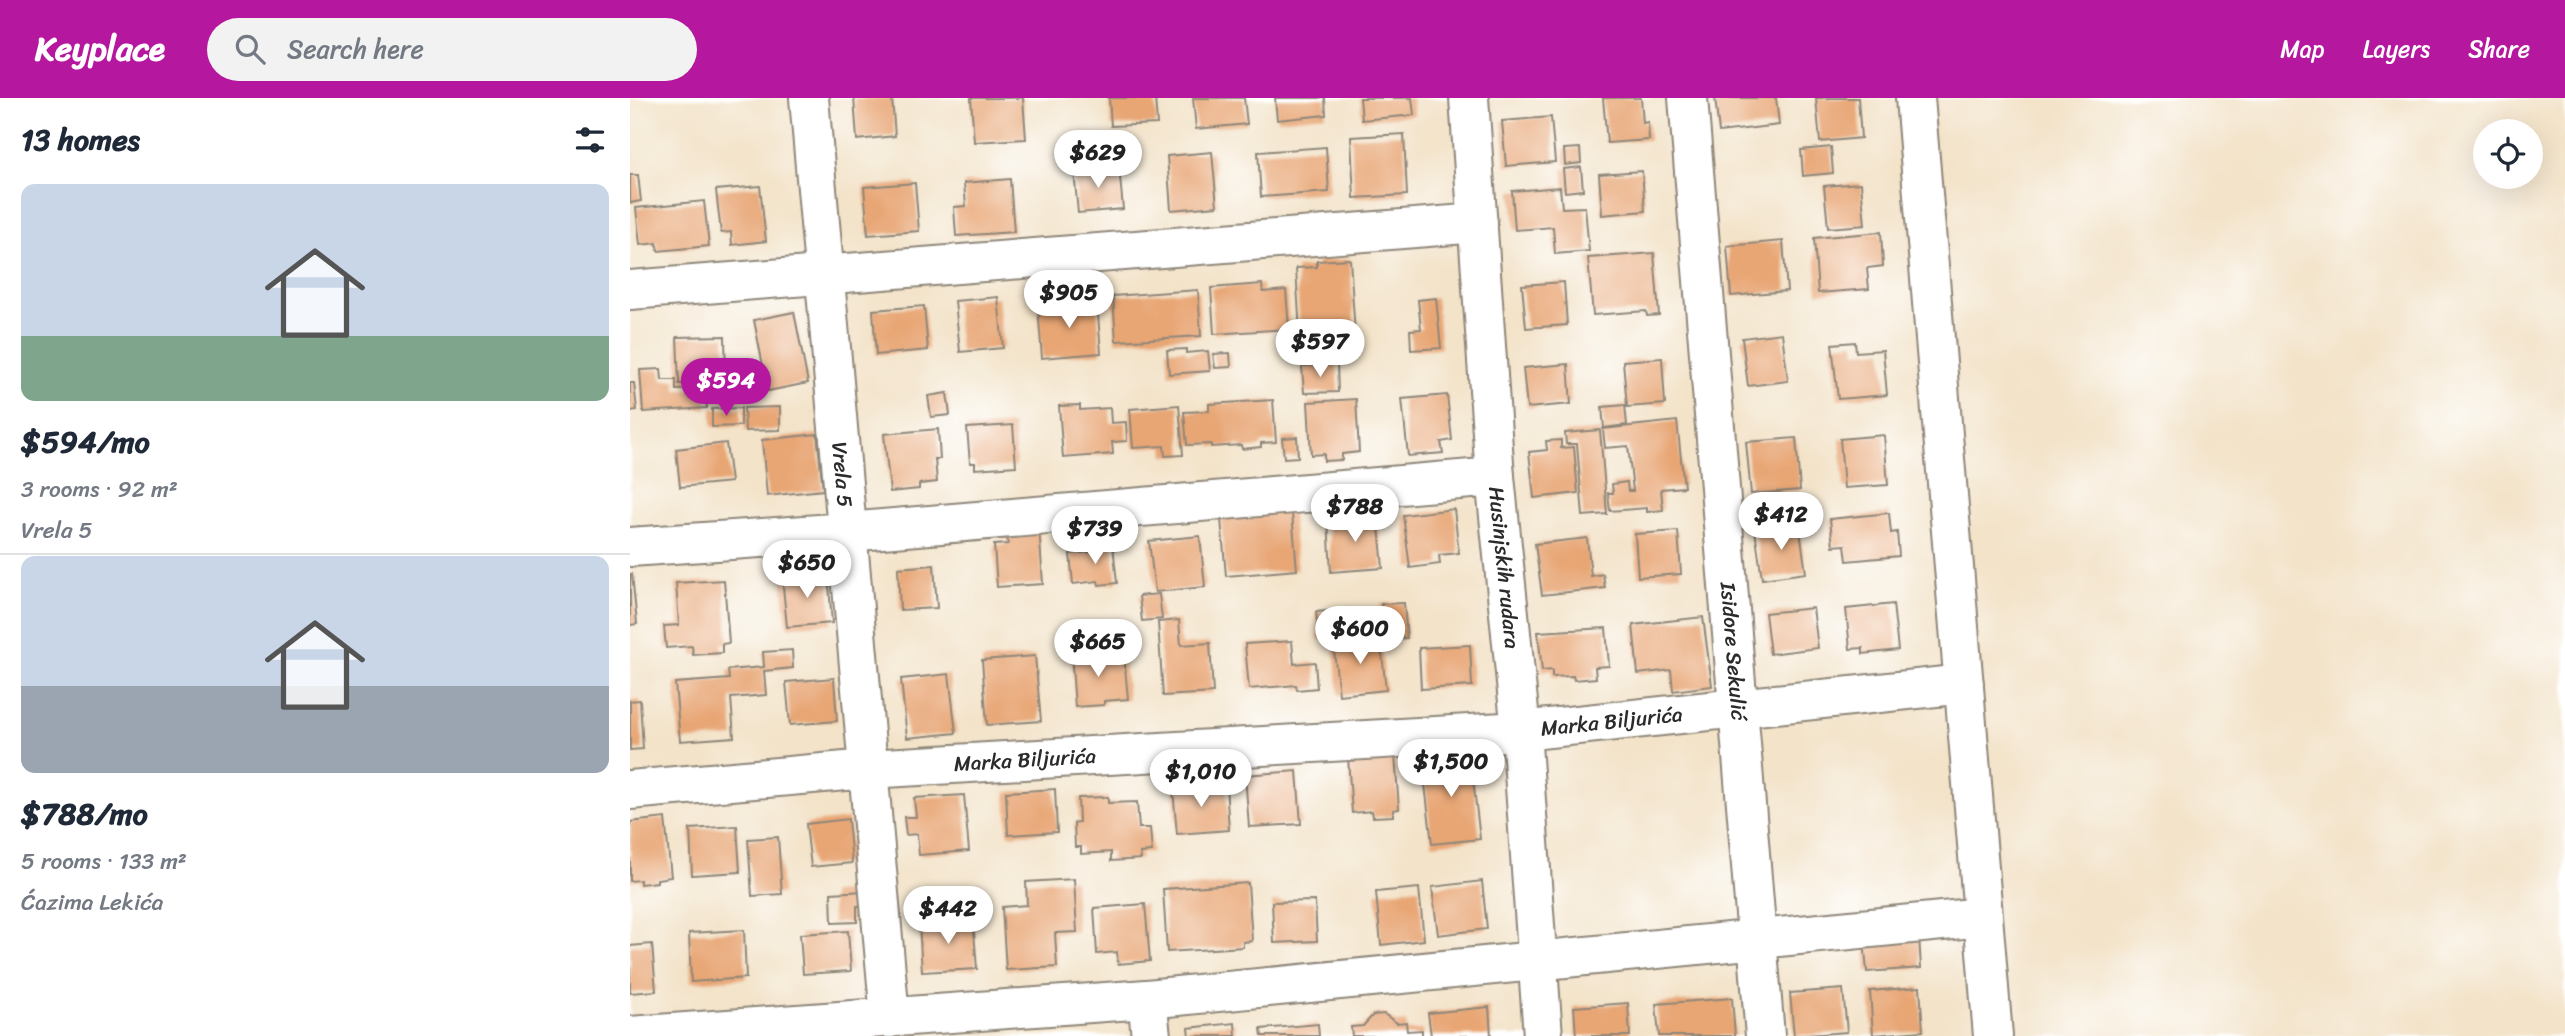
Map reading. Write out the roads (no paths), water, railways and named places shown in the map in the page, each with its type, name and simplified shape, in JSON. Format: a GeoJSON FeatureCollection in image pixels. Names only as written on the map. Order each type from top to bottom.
{"type":"FeatureCollection","features":[{"type":"Feature","properties":{"kind":"street","name":"Vrela 5"},"geometry":{"type":"LineString","coordinates":[[809,98],[890,1018]]}},
{"type":"Feature","properties":{"kind":"street","name":"Husinjskih rudara"},"geometry":{"type":"LineString","coordinates":[[1469,98],[1495,477],[1521,731],[1543,1036]]}},
{"type":"Feature","properties":{"kind":"street","name":"Isidore Sekulić"},"geometry":{"type":"LineString","coordinates":[[1688,98],[1765,1036]]}},
{"type":"Feature","properties":{"kind":"street"},"geometry":{"type":"LineString","coordinates":[[1915,98],[1993,1036]]}},
{"type":"Feature","properties":{"kind":"street"},"geometry":{"type":"LineString","coordinates":[[630,290],[1478,223]]}},
{"type":"Feature","properties":{"kind":"street"},"geometry":{"type":"LineString","coordinates":[[630,547],[847,532],[1495,477]]}},
{"type":"Feature","properties":{"kind":"street","name":"Marka Biljurića"},"geometry":{"type":"LineString","coordinates":[[630,790],[868,769],[1521,731],[1964,684]]}},
{"type":"Feature","properties":{"kind":"street"},"geometry":{"type":"LineString","coordinates":[[630,1036],[703,1034],[890,1018],[935,1025],[1149,1017],[1539,962],[1983,917]]}}]}
